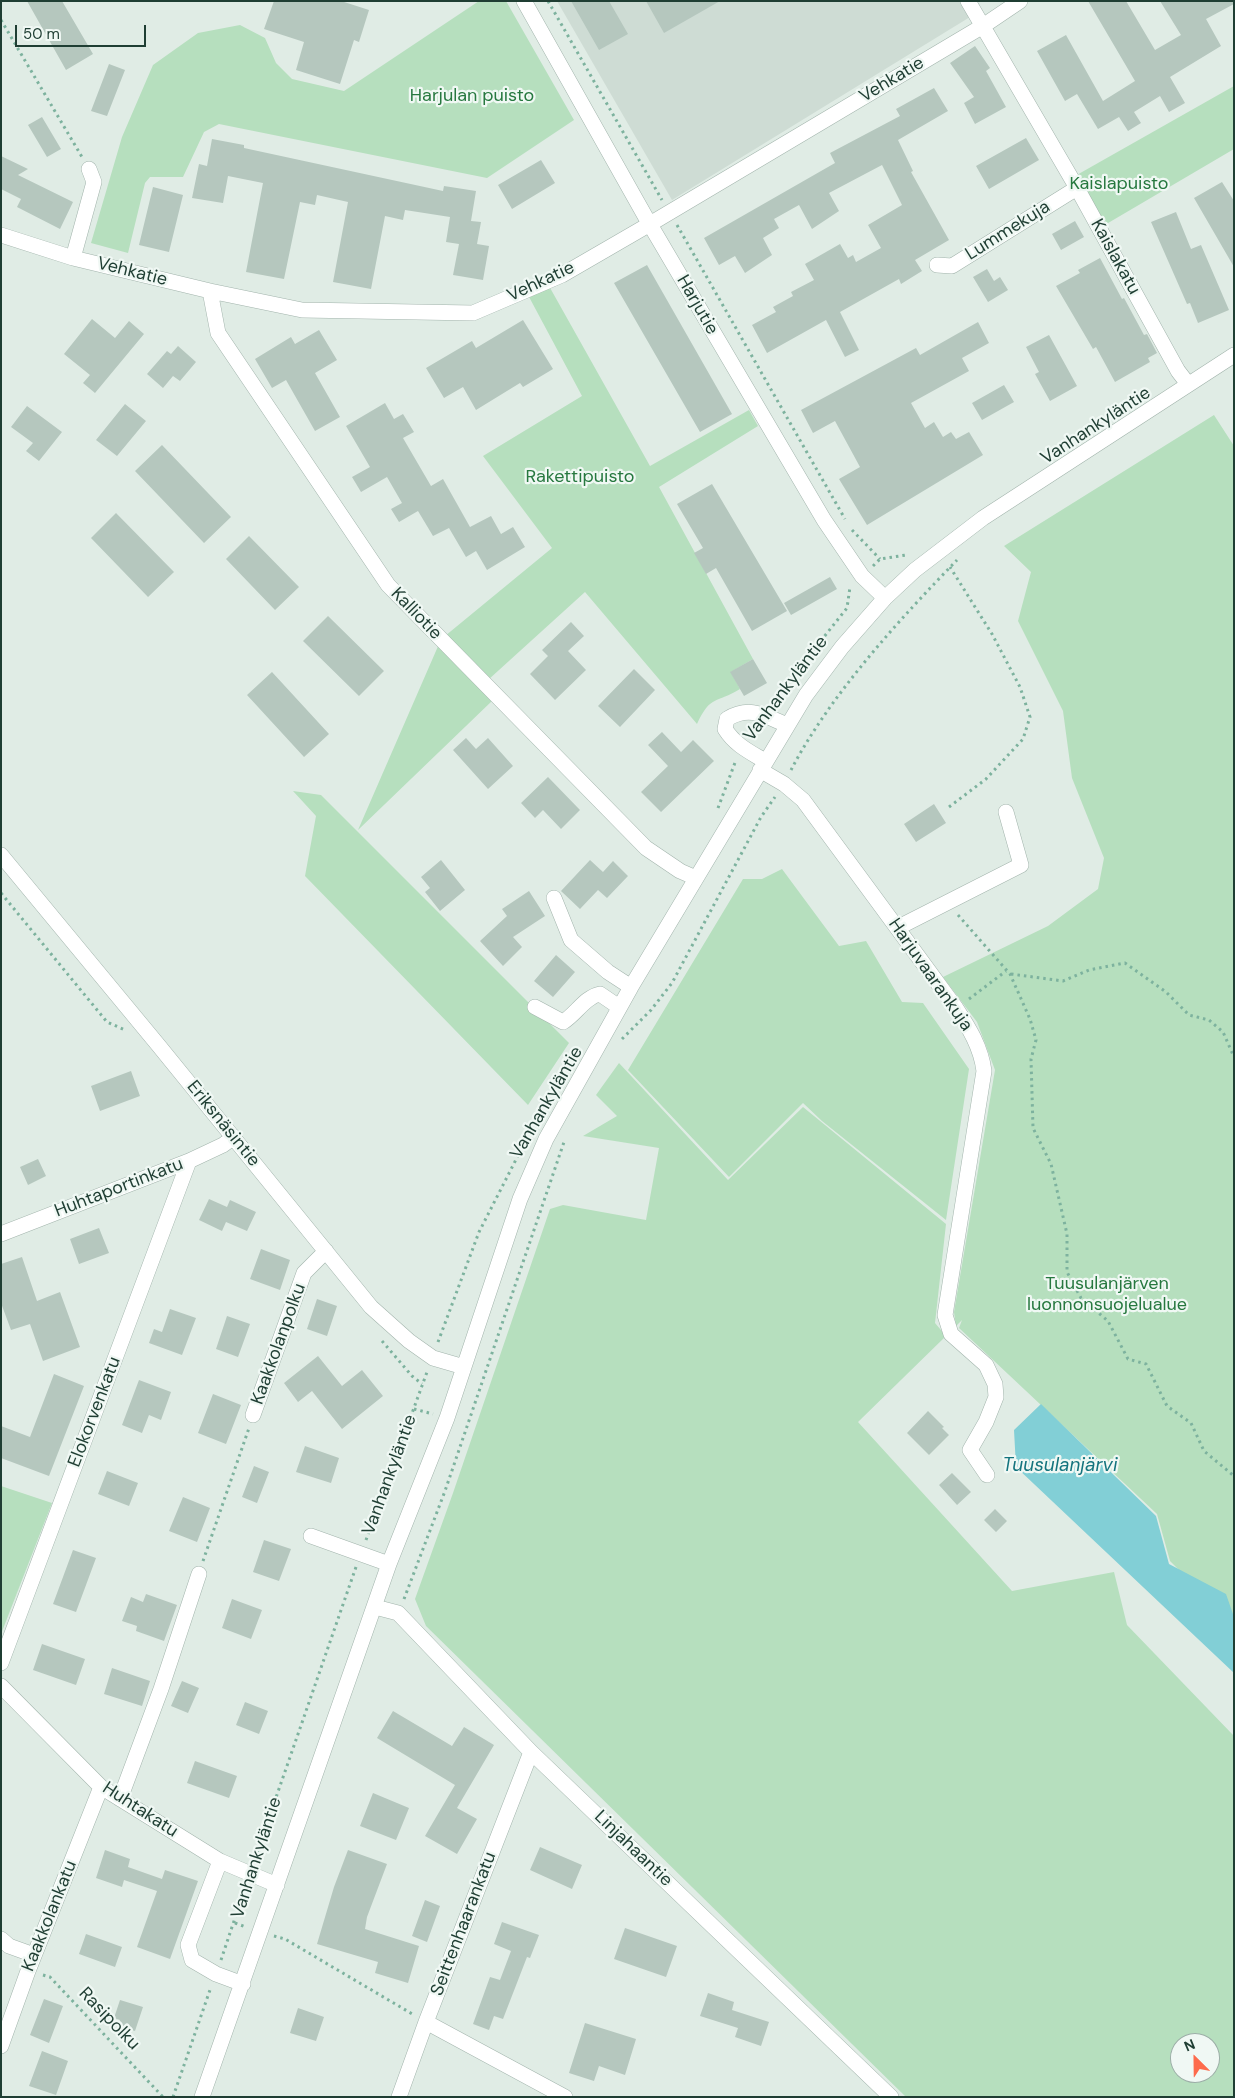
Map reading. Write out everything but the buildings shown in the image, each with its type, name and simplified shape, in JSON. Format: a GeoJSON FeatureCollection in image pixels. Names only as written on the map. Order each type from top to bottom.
{"type":"FeatureCollection","features":[{"type":"Feature","properties":{"kind":"street","name":"Harjutie"},"geometry":{"type":"LineString","coordinates":[[524,1],[650,224],[824,520],[862,576],[885,598]]}},
{"type":"Feature","properties":{"kind":"street","name":"Kaislakatu"},"geometry":{"type":"LineString","coordinates":[[968,1],[1077,188],[1178,371],[1188,384]]}},
{"type":"Feature","properties":{"kind":"street","name":"Vehkatie"},"geometry":{"type":"LineString","coordinates":[[1,236],[74,258],[210,291],[302,310],[473,312],[562,275],[670,213],[983,26],[1020,1]]}},
{"type":"Feature","properties":{"kind":"street"},"geometry":{"type":"LineString","coordinates":[[74,258],[94,182],[89,169]]}},
{"type":"Feature","properties":{"kind":"street","name":"Lummekuja"},"geometry":{"type":"LineString","coordinates":[[937,265],[952,266],[1077,188]]}},
{"type":"Feature","properties":{"kind":"street","name":"Kalliotie"},"geometry":{"type":"LineString","coordinates":[[210,291],[218,333],[388,586],[646,848],[680,871],[696,878]]}},
{"type":"Feature","properties":{"kind":"street","name":"Vanhankyläntie"},"geometry":{"type":"LineString","coordinates":[[202,2097],[389,1564],[446,1418],[520,1199],[546,1139],[619,1007],[806,694],[842,647],[885,598],[915,570],[983,518],[1234,355]]}},
{"type":"Feature","properties":{"kind":"street","name":"Harjuvaarankuja"},"geometry":{"type":"LineString","coordinates":[[762,715],[750,711],[738,712],[727,719],[725,729],[742,748],[803,800],[956,1008],[972,1032],[983,1059],[984,1071],[945,1315],[951,1334],[986,1365],[996,1384],[996,1397],[986,1422],[970,1450],[987,1475]]}},
{"type":"Feature","properties":{"kind":"street"},"geometry":{"type":"LineString","coordinates":[[762,715],[787,725]]}},
{"type":"Feature","properties":{"kind":"street"},"geometry":{"type":"LineString","coordinates":[[897,928],[1021,865],[1006,812]]}},
{"type":"Feature","properties":{"kind":"street","name":"Eriksnäsintie"},"geometry":{"type":"LineString","coordinates":[[1,855],[234,1137],[371,1307],[409,1341],[432,1358],[464,1367]]}},
{"type":"Feature","properties":{"kind":"street"},"geometry":{"type":"LineString","coordinates":[[554,898],[571,940],[608,972],[631,987]]}},
{"type":"Feature","properties":{"kind":"street"},"geometry":{"type":"LineString","coordinates":[[535,1007],[563,1022],[572,1017],[592,995],[600,994],[619,1007]]}},
{"type":"Feature","properties":{"kind":"street","name":"Huhtaportinkatu"},"geometry":{"type":"LineString","coordinates":[[1,1234],[189,1161],[223,1145],[234,1137]]}},
{"type":"Feature","properties":{"kind":"street","name":"Elokorvenkatu"},"geometry":{"type":"LineString","coordinates":[[1,1662],[189,1161]]}},
{"type":"Feature","properties":{"kind":"street","name":"Kaakkolanpolku"},"geometry":{"type":"LineString","coordinates":[[253,1415],[304,1273],[326,1251]]}},
{"type":"Feature","properties":{"kind":"street"},"geometry":{"type":"LineString","coordinates":[[311,1536],[389,1564]]}},
{"type":"Feature","properties":{"kind":"street"},"geometry":{"type":"LineString","coordinates":[[120,1799],[161,1689],[199,1574]]}},
{"type":"Feature","properties":{"kind":"street","name":"Linjahaantie"},"geometry":{"type":"LineString","coordinates":[[375,1606],[398,1613],[531,1752],[891,2097]]}},
{"type":"Feature","properties":{"kind":"street","name":"Huhtakatu"},"geometry":{"type":"LineString","coordinates":[[1,1686],[101,1787],[220,1862],[277,1885]]}},
{"type":"Feature","properties":{"kind":"street","name":"Seittenhaarankatu"},"geometry":{"type":"LineString","coordinates":[[399,2097],[426,2022],[531,1752]]}},
{"type":"Feature","properties":{"kind":"street","name":"Kaakkolankatu"},"geometry":{"type":"LineString","coordinates":[[1,2046],[34,1954],[101,1787]]}},
{"type":"Feature","properties":{"kind":"street"},"geometry":{"type":"LineString","coordinates":[[220,1862],[188,1945],[192,1960],[216,1974],[243,1984]]}},
{"type":"Feature","properties":{"kind":"street"},"geometry":{"type":"LineString","coordinates":[[1,1939],[9,1946],[34,1954]]}},
{"type":"Feature","properties":{"kind":"street"},"geometry":{"type":"LineString","coordinates":[[426,2022],[565,2097]]}},
{"type":"Feature","properties":{"kind":"path"},"geometry":{"type":"LineString","coordinates":[[548,1],[846,520]]}},
{"type":"Feature","properties":{"kind":"path"},"geometry":{"type":"LineString","coordinates":[[1,20],[89,169]]}},
{"type":"Feature","properties":{"kind":"path"},"geometry":{"type":"LineString","coordinates":[[850,528],[880,559],[904,556],[912,550]]}},
{"type":"Feature","properties":{"kind":"path"},"geometry":{"type":"LineString","coordinates":[[620,1041],[651,1010],[672,983],[761,817],[784,784],[807,739],[878,647],[961,556]]}},
{"type":"Feature","properties":{"kind":"path","name":"Vanhankyläntie"},"geometry":{"type":"LineString","coordinates":[[762,715],[847,608],[850,586],[880,559]]}},
{"type":"Feature","properties":{"kind":"path"},"geometry":{"type":"LineString","coordinates":[[949,807],[986,779],[1023,740],[1030,717],[1020,687],[1002,652],[950,567]]}},
{"type":"Feature","properties":{"kind":"path","name":"Vanhankyläntie"},"geometry":{"type":"LineString","coordinates":[[717,810],[742,748]]}},
{"type":"Feature","properties":{"kind":"path"},"geometry":{"type":"LineString","coordinates":[[1,893],[107,1022],[129,1032]]}},
{"type":"Feature","properties":{"kind":"path"},"geometry":{"type":"LineString","coordinates":[[947,902],[1010,974],[1030,1019],[1036,1040],[1030,1059],[1033,1128],[1050,1164],[1067,1234],[1067,1272],[1081,1298],[1108,1321],[1128,1359],[1146,1364],[1167,1406],[1191,1423],[1204,1451],[1234,1476]]}},
{"type":"Feature","properties":{"kind":"path"},"geometry":{"type":"LineString","coordinates":[[1010,974],[1063,981],[1089,970],[1125,963],[1166,992],[1189,1015],[1208,1020],[1223,1032],[1234,1057]]}},
{"type":"Feature","properties":{"kind":"path"},"geometry":{"type":"LineString","coordinates":[[956,1008],[1006,971]]}},
{"type":"Feature","properties":{"kind":"path","name":"Vanhankyläntie"},"geometry":{"type":"LineString","coordinates":[[173,2097],[235,1923],[249,1874],[361,1554],[450,1306],[479,1232],[517,1155],[532,1130]]}},
{"type":"Feature","properties":{"kind":"path"},"geometry":{"type":"LineString","coordinates":[[398,1613],[445,1491],[566,1137]]}},
{"type":"Feature","properties":{"kind":"path"},"geometry":{"type":"LineString","coordinates":[[199,1574],[253,1415]]}},
{"type":"Feature","properties":{"kind":"path"},"geometry":{"type":"LineString","coordinates":[[235,1923],[285,1939],[426,2022]]}},
{"type":"Feature","properties":{"kind":"path","name":"Rasipolku"},"geometry":{"type":"LineString","coordinates":[[28,1971],[50,1977],[163,2097]]}},
{"type":"Feature","properties":{"kind":"shaded area"},"geometry":{"type":"Polygon","coordinates":[[[557,1],[960,1],[970,17],[672,200],[557,1]]]}},
{"type":"Feature","properties":{"kind":"green space","name":"Harjulan puisto"},"geometry":{"type":"Polygon","coordinates":[[[479,1],[506,1],[574,120],[487,178],[219,124],[204,132],[183,177],[150,177],[145,183],[128,253],[91,243],[122,137],[153,65],[198,33],[240,25],[265,38],[276,63],[292,79],[344,91],[479,1]]]}},
{"type":"Feature","properties":{"kind":"green space","name":"Kaislapuisto"},"geometry":{"type":"Polygon","coordinates":[[[1234,86],[1234,149],[1103,226],[1075,176],[1234,86]]]}},
{"type":"Feature","properties":{"kind":"green space","name":"Rakettipuisto"},"geometry":{"type":"Polygon","coordinates":[[[549,286],[650,466],[749,410],[758,426],[659,487],[753,659],[731,672],[740,689],[710,704],[697,724],[585,592],[488,680],[445,636],[552,548],[483,456],[582,396],[528,295],[549,286]]]}},
{"type":"Feature","properties":{"kind":"green space","name":"Tuusulanjärven luonnonsuojelualue"},"geometry":{"type":"Polygon","coordinates":[[[1214,415],[1234,446],[1234,1625],[1170,1561],[1157,1514],[959,1328],[962,1320],[956,1326],[954,1312],[995,1070],[977,1022],[943,977],[1048,926],[1098,889],[1104,858],[1072,778],[1063,711],[1018,621],[1031,572],[1004,546],[1214,415]]]}},
{"type":"Feature","properties":{"kind":"green space"},"geometry":{"type":"Polygon","coordinates":[[[439,644],[493,700],[358,830],[439,644]]]}},
{"type":"Feature","properties":{"kind":"green space"},"geometry":{"type":"Polygon","coordinates":[[[293,791],[321,795],[569,1043],[528,1105],[305,876],[316,816],[293,791]]]}},
{"type":"Feature","properties":{"kind":"green space"},"geometry":{"type":"Polygon","coordinates":[[[782,869],[839,946],[866,941],[902,1002],[923,1003],[969,1069],[946,1220],[822,1121],[803,1103],[729,1177],[628,1070],[743,879],[762,879],[782,869]]]}},
{"type":"Feature","properties":{"kind":"green space"},"geometry":{"type":"Polygon","coordinates":[[[619,1063],[728,1180],[803,1107],[946,1224],[935,1323],[946,1336],[858,1422],[1012,1591],[1114,1572],[1127,1625],[1234,1736],[1234,2097],[906,2097],[426,1626],[415,1599],[550,1209],[563,1205],[646,1220],[659,1148],[583,1136],[617,1116],[596,1095],[619,1063]]]}},
{"type":"Feature","properties":{"kind":"green space"},"geometry":{"type":"Polygon","coordinates":[[[1,1486],[52,1503],[1,1634],[1,1486]]]}},
{"type":"Feature","properties":{"kind":"water","name":"Tuusulanjärvi"},"geometry":{"type":"Polygon","coordinates":[[[1041,1404],[1156,1516],[1169,1564],[1226,1594],[1234,1617],[1234,1673],[1016,1467],[1014,1430],[1041,1404]]]}}]}
